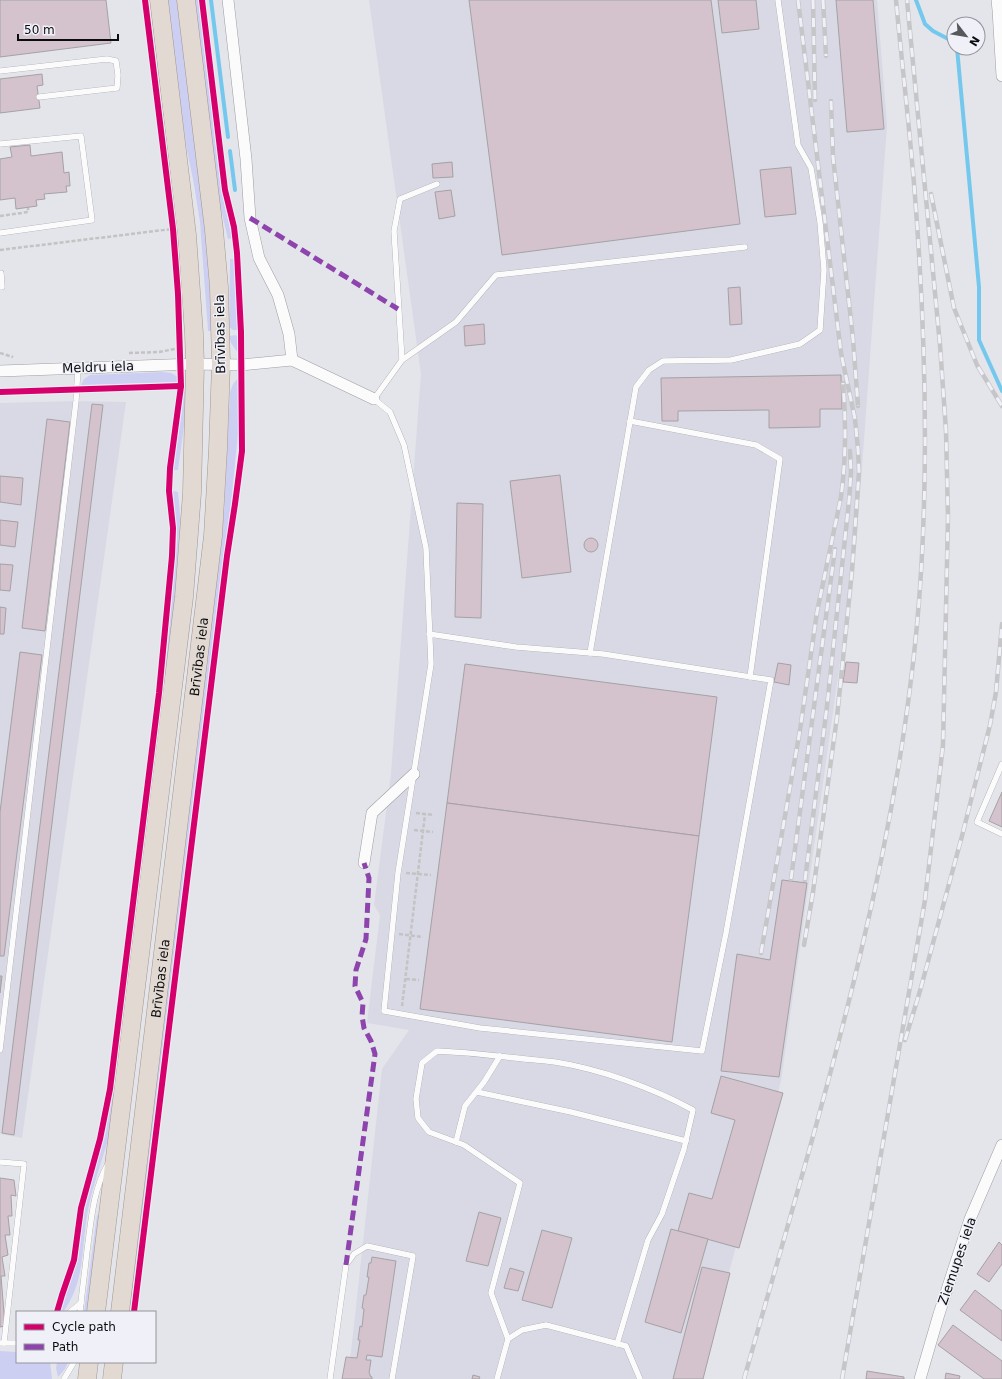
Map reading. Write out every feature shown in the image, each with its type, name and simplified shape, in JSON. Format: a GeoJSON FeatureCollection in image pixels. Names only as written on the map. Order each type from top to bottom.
{"type":"FeatureCollection","features":[{"type":"Feature","properties":{"kind":"highway","name":"Brīvības iela"},"geometry":{"type":"LineString","coordinates":[[88,1307],[116,1151],[184,597],[192,493],[188,364],[194,334],[187,235],[159,0]]}},
{"type":"Feature","properties":{"kind":"highway","name":"Brīvības iela"},"geometry":{"type":"LineString","coordinates":[[120,1311],[213,536],[218,449],[221,364],[218,287],[214,237],[186,0]]}},
{"type":"Feature","properties":{"kind":"highway"},"geometry":{"type":"LineString","coordinates":[[87,1379],[89,1363]]}},
{"type":"Feature","properties":{"kind":"highway"},"geometry":{"type":"LineString","coordinates":[[112,1379],[114,1363]]}},
{"type":"Feature","properties":{"kind":"street"},"geometry":{"type":"LineString","coordinates":[[228,0],[246,159],[250,218],[258,258],[278,295],[289,334],[292,360],[374,399]]}},
{"type":"Feature","properties":{"kind":"street"},"geometry":{"type":"LineString","coordinates":[[1000,8],[1002,76]]}},
{"type":"Feature","properties":{"kind":"street","name":"Meldru iela"},"geometry":{"type":"LineString","coordinates":[[0,371],[188,364],[241,365],[292,360]]}},
{"type":"Feature","properties":{"kind":"street"},"geometry":{"type":"LineString","coordinates":[[364,863],[372,813],[414,774]]}},
{"type":"Feature","properties":{"kind":"street","name":"Ziemupes iela"},"geometry":{"type":"LineString","coordinates":[[920,1379],[938,1314],[970,1219],[1002,1145]]}},
{"type":"Feature","properties":{"kind":"lane"},"geometry":{"type":"LineString","coordinates":[[590,653],[636,387],[649,370],[664,361],[731,360],[800,344],[820,330],[824,270],[820,222],[811,168],[798,145],[778,0]]}},
{"type":"Feature","properties":{"kind":"lane"},"geometry":{"type":"LineString","coordinates":[[0,71],[107,58],[116,61],[118,75],[117,88],[39,97]]}},
{"type":"Feature","properties":{"kind":"lane"},"geometry":{"type":"LineString","coordinates":[[0,144],[81,136],[92,220],[0,233]]}},
{"type":"Feature","properties":{"kind":"lane"},"geometry":{"type":"LineString","coordinates":[[402,360],[394,231],[400,199],[437,184]]}},
{"type":"Feature","properties":{"kind":"lane"},"geometry":{"type":"LineString","coordinates":[[429,634],[516,647],[590,653],[771,680],[726,933],[702,1052],[480,1028],[384,1011],[398,873],[431,664],[429,634],[426,548],[404,445],[390,412],[374,399],[402,360],[456,322],[496,275],[745,247]]}},
{"type":"Feature","properties":{"kind":"lane"},"geometry":{"type":"LineString","coordinates":[[0,287],[2,287],[1,273]]}},
{"type":"Feature","properties":{"kind":"lane"},"geometry":{"type":"LineString","coordinates":[[0,1050],[76,401],[78,368]]}},
{"type":"Feature","properties":{"kind":"lane"},"geometry":{"type":"LineString","coordinates":[[630,421],[756,445],[780,460],[750,677]]}},
{"type":"Feature","properties":{"kind":"lane"},"geometry":{"type":"LineString","coordinates":[[1002,764],[977,822],[1002,834]]}},
{"type":"Feature","properties":{"kind":"lane"},"geometry":{"type":"LineString","coordinates":[[497,1379],[508,1339],[491,1293],[520,1183],[464,1145],[429,1132],[418,1118],[416,1099],[422,1063],[437,1050],[556,1063],[593,1070],[628,1081],[681,1103],[693,1110],[686,1141],[662,1214],[648,1240],[617,1344]]}},
{"type":"Feature","properties":{"kind":"lane"},"geometry":{"type":"LineString","coordinates":[[456,1142],[465,1106],[484,1082],[500,1056]]}},
{"type":"Feature","properties":{"kind":"lane"},"geometry":{"type":"LineString","coordinates":[[477,1092],[579,1114],[686,1141]]}},
{"type":"Feature","properties":{"kind":"lane"},"geometry":{"type":"LineString","coordinates":[[0,1162],[24,1164],[2,1343],[16,1343]]}},
{"type":"Feature","properties":{"kind":"lane"},"geometry":{"type":"LineString","coordinates":[[330,1379],[346,1265],[354,1254],[367,1246],[413,1256],[392,1379]]}},
{"type":"Feature","properties":{"kind":"lane"},"geometry":{"type":"LineString","coordinates":[[74,1311],[88,1307]]}},
{"type":"Feature","properties":{"kind":"lane"},"geometry":{"type":"LineString","coordinates":[[508,1339],[522,1330],[546,1325],[626,1346],[640,1379]]}},
{"type":"Feature","properties":{"kind":"lane"},"geometry":{"type":"LineString","coordinates":[[64,1379],[73,1363]]}},
{"type":"Feature","properties":{"kind":"path"},"geometry":{"type":"LineString","coordinates":[[0,216],[28,212],[28,208]]}},
{"type":"Feature","properties":{"kind":"path"},"geometry":{"type":"LineString","coordinates":[[0,250],[172,226],[173,236]]}},
{"type":"Feature","properties":{"kind":"path"},"geometry":{"type":"LineString","coordinates":[[128,353],[159,352],[180,344],[188,364]]}},
{"type":"Feature","properties":{"kind":"path"},"geometry":{"type":"LineString","coordinates":[[0,353],[12,357],[20,357]]}},
{"type":"Feature","properties":{"kind":"path"},"geometry":{"type":"LineString","coordinates":[[408,812],[434,815]]}},
{"type":"Feature","properties":{"kind":"path"},"geometry":{"type":"LineString","coordinates":[[401,1014],[425,814]]}},
{"type":"Feature","properties":{"kind":"path"},"geometry":{"type":"LineString","coordinates":[[405,828],[433,832]]}},
{"type":"Feature","properties":{"kind":"path"},"geometry":{"type":"LineString","coordinates":[[398,873],[431,875]]}},
{"type":"Feature","properties":{"kind":"path"},"geometry":{"type":"LineString","coordinates":[[392,933],[423,938]]}},
{"type":"Feature","properties":{"kind":"path"},"geometry":{"type":"LineString","coordinates":[[406,979],[419,980]]}},
{"type":"Feature","properties":{"kind":"shaded area"},"geometry":{"type":"Polygon","coordinates":[[[167,0],[179,0],[208,238],[214,331],[208,331],[200,222],[179,100],[167,0]]]}},
{"type":"Feature","properties":{"kind":"shaded area"},"geometry":{"type":"Polygon","coordinates":[[[193,0],[199,0],[223,198],[232,238],[228,239],[218,197],[193,0]]]}},
{"type":"Feature","properties":{"kind":"shaded area"},"geometry":{"type":"Polygon","coordinates":[[[369,0],[877,0],[887,125],[856,549],[781,1081],[700,1379],[348,1379],[382,1069],[409,1030],[367,1023],[380,915],[374,905],[391,774],[421,374],[369,0]]]}},
{"type":"Feature","properties":{"kind":"shaded area"},"geometry":{"type":"Polygon","coordinates":[[[230,259],[234,259],[238,324],[237,330],[233,330],[229,327],[230,259]]]}},
{"type":"Feature","properties":{"kind":"shaded area"},"geometry":{"type":"Polygon","coordinates":[[[236,335],[238,338],[238,353],[231,343],[229,336],[236,335]]]}},
{"type":"Feature","properties":{"kind":"shaded area"},"geometry":{"type":"Polygon","coordinates":[[[162,372],[171,373],[178,377],[177,382],[81,385],[84,379],[90,375],[162,372]]]}},
{"type":"Feature","properties":{"kind":"shaded area"},"geometry":{"type":"Polygon","coordinates":[[[239,377],[239,423],[232,494],[130,1311],[127,1311],[224,513],[230,392],[233,384],[239,377]]]}},
{"type":"Feature","properties":{"kind":"shaded area"},"geometry":{"type":"Polygon","coordinates":[[[184,386],[188,397],[178,470],[173,470],[182,411],[184,386]]]}},
{"type":"Feature","properties":{"kind":"shaded area"},"geometry":{"type":"Polygon","coordinates":[[[76,401],[126,402],[22,1138],[0,1134],[0,403],[76,401]]]}},
{"type":"Feature","properties":{"kind":"shaded area"},"geometry":{"type":"Polygon","coordinates":[[[173,491],[178,492],[181,524],[180,564],[110,1133],[90,1200],[82,1263],[76,1288],[64,1311],[60,1311],[77,1259],[85,1206],[105,1134],[116,1064],[171,608],[177,538],[173,491]]]}},
{"type":"Feature","properties":{"kind":"shaded area"},"geometry":{"type":"Polygon","coordinates":[[[97,1215],[99,1216],[88,1311],[84,1311],[97,1215]]]}},
{"type":"Feature","properties":{"kind":"shaded area"},"geometry":{"type":"Polygon","coordinates":[[[0,1351],[16,1352],[16,1363],[50,1363],[52,1379],[0,1379],[0,1351]]]}},
{"type":"Feature","properties":{"kind":"shaded area"},"geometry":{"type":"Polygon","coordinates":[[[57,1363],[68,1363],[65,1369],[58,1377],[56,1368],[57,1363]]]}},
{"type":"Feature","properties":{"kind":"building"},"geometry":{"type":"Polygon","coordinates":[[[0,0],[106,0],[111,43],[0,57],[0,0]]]}},
{"type":"Feature","properties":{"kind":"building"},"geometry":{"type":"Polygon","coordinates":[[[469,0],[711,0],[740,224],[502,255],[469,0]]]}},
{"type":"Feature","properties":{"kind":"building"},"geometry":{"type":"Polygon","coordinates":[[[718,0],[756,0],[759,29],[722,33],[718,0]]]}},
{"type":"Feature","properties":{"kind":"building"},"geometry":{"type":"Polygon","coordinates":[[[836,0],[873,0],[884,129],[847,132],[836,0]]]}},
{"type":"Feature","properties":{"kind":"building"},"geometry":{"type":"Polygon","coordinates":[[[42,74],[43,85],[37,86],[40,108],[0,113],[0,79],[42,74]]]}},
{"type":"Feature","properties":{"kind":"building"},"geometry":{"type":"Polygon","coordinates":[[[30,145],[31,156],[62,152],[64,173],[69,172],[70,186],[66,186],[67,192],[44,194],[45,199],[36,200],[37,206],[16,209],[15,198],[0,200],[0,159],[12,157],[10,147],[30,145]]]}},
{"type":"Feature","properties":{"kind":"building"},"geometry":{"type":"Polygon","coordinates":[[[452,162],[453,177],[433,178],[432,164],[452,162]]]}},
{"type":"Feature","properties":{"kind":"building"},"geometry":{"type":"Polygon","coordinates":[[[791,167],[796,214],[765,217],[760,170],[791,167]]]}},
{"type":"Feature","properties":{"kind":"building"},"geometry":{"type":"Polygon","coordinates":[[[451,190],[455,216],[439,219],[435,192],[451,190]]]}},
{"type":"Feature","properties":{"kind":"building"},"geometry":{"type":"Polygon","coordinates":[[[740,287],[742,324],[730,325],[728,288],[740,287]]]}},
{"type":"Feature","properties":{"kind":"building"},"geometry":{"type":"Polygon","coordinates":[[[484,324],[485,344],[465,346],[464,326],[484,324]]]}},
{"type":"Feature","properties":{"kind":"building"},"geometry":{"type":"Polygon","coordinates":[[[841,375],[842,409],[820,409],[820,427],[769,428],[769,410],[678,411],[678,421],[662,421],[661,378],[841,375]]]}},
{"type":"Feature","properties":{"kind":"building"},"geometry":{"type":"Polygon","coordinates":[[[92,404],[103,405],[14,1135],[2,1133],[92,404]]]}},
{"type":"Feature","properties":{"kind":"building"},"geometry":{"type":"Polygon","coordinates":[[[47,419],[70,422],[45,631],[22,628],[47,419]]]}},
{"type":"Feature","properties":{"kind":"building"},"geometry":{"type":"Polygon","coordinates":[[[560,475],[571,572],[522,578],[510,481],[560,475]]]}},
{"type":"Feature","properties":{"kind":"building"},"geometry":{"type":"Polygon","coordinates":[[[0,476],[23,478],[21,505],[0,502],[0,476]]]}},
{"type":"Feature","properties":{"kind":"building"},"geometry":{"type":"Polygon","coordinates":[[[457,503],[483,504],[481,618],[455,617],[457,503]]]}},
{"type":"Feature","properties":{"kind":"building"},"geometry":{"type":"Polygon","coordinates":[[[0,520],[18,522],[15,547],[0,545],[0,520]]]}},
{"type":"Feature","properties":{"kind":"building"},"geometry":{"type":"Polygon","coordinates":[[[588,538],[594,538],[598,542],[598,548],[594,552],[588,552],[584,548],[584,542],[588,538]]]}},
{"type":"Feature","properties":{"kind":"building"},"geometry":{"type":"Polygon","coordinates":[[[0,564],[13,565],[10,591],[0,590],[0,564]]]}},
{"type":"Feature","properties":{"kind":"building"},"geometry":{"type":"Polygon","coordinates":[[[0,607],[6,608],[4,634],[0,634],[0,607]]]}},
{"type":"Feature","properties":{"kind":"building"},"geometry":{"type":"Polygon","coordinates":[[[20,652],[42,655],[4,956],[0,956],[0,812],[20,652]]]}},
{"type":"Feature","properties":{"kind":"building"},"geometry":{"type":"Polygon","coordinates":[[[846,662],[859,663],[857,683],[843,682],[846,662]]]}},
{"type":"Feature","properties":{"kind":"building"},"geometry":{"type":"Polygon","coordinates":[[[778,663],[791,665],[789,685],[774,682],[778,663]]]}},
{"type":"Feature","properties":{"kind":"building"},"geometry":{"type":"Polygon","coordinates":[[[465,664],[717,697],[699,836],[447,803],[465,664]]]}},
{"type":"Feature","properties":{"kind":"building"},"geometry":{"type":"Polygon","coordinates":[[[1002,792],[1002,827],[989,821],[1002,792]]]}},
{"type":"Feature","properties":{"kind":"building"},"geometry":{"type":"Polygon","coordinates":[[[447,803],[699,836],[672,1042],[420,1009],[447,803]]]}},
{"type":"Feature","properties":{"kind":"building"},"geometry":{"type":"Polygon","coordinates":[[[782,880],[807,883],[779,1077],[721,1071],[737,954],[770,960],[782,880]]]}},
{"type":"Feature","properties":{"kind":"building"},"geometry":{"type":"Polygon","coordinates":[[[0,976],[2,976],[0,993],[0,976]]]}},
{"type":"Feature","properties":{"kind":"building"},"geometry":{"type":"Polygon","coordinates":[[[721,1076],[783,1093],[739,1248],[678,1231],[689,1193],[712,1199],[735,1120],[711,1113],[721,1076]]]}},
{"type":"Feature","properties":{"kind":"building"},"geometry":{"type":"Polygon","coordinates":[[[0,1178],[14,1180],[16,1196],[11,1195],[12,1216],[8,1216],[10,1235],[5,1235],[8,1255],[2,1257],[5,1276],[1,1276],[5,1326],[0,1327],[0,1178]]]}},
{"type":"Feature","properties":{"kind":"building"},"geometry":{"type":"Polygon","coordinates":[[[479,1212],[501,1218],[488,1266],[466,1261],[479,1212]]]}},
{"type":"Feature","properties":{"kind":"building"},"geometry":{"type":"Polygon","coordinates":[[[671,1229],[708,1239],[681,1333],[645,1322],[671,1229]]]}},
{"type":"Feature","properties":{"kind":"building"},"geometry":{"type":"Polygon","coordinates":[[[542,1230],[572,1238],[552,1308],[522,1300],[542,1230]]]}},
{"type":"Feature","properties":{"kind":"building"},"geometry":{"type":"Polygon","coordinates":[[[999,1242],[1002,1245],[1002,1264],[989,1282],[977,1274],[999,1242]]]}},
{"type":"Feature","properties":{"kind":"building"},"geometry":{"type":"Polygon","coordinates":[[[372,1257],[396,1261],[382,1357],[367,1355],[366,1360],[371,1360],[369,1373],[372,1379],[342,1379],[346,1357],[357,1358],[360,1340],[358,1340],[360,1326],[362,1327],[364,1309],[362,1308],[369,1277],[367,1277],[369,1263],[371,1263],[372,1257]]]}},
{"type":"Feature","properties":{"kind":"building"},"geometry":{"type":"Polygon","coordinates":[[[702,1267],[730,1273],[703,1379],[673,1379],[702,1267]]]}},
{"type":"Feature","properties":{"kind":"building"},"geometry":{"type":"Polygon","coordinates":[[[510,1268],[524,1272],[518,1291],[504,1288],[510,1268]]]}},
{"type":"Feature","properties":{"kind":"building"},"geometry":{"type":"Polygon","coordinates":[[[975,1290],[1002,1311],[1002,1341],[960,1310],[975,1290]]]}},
{"type":"Feature","properties":{"kind":"building"},"geometry":{"type":"Polygon","coordinates":[[[953,1325],[1002,1361],[1002,1379],[984,1379],[938,1345],[953,1325]]]}},
{"type":"Feature","properties":{"kind":"building"},"geometry":{"type":"Polygon","coordinates":[[[867,1371],[904,1377],[904,1379],[866,1379],[867,1371]]]}},
{"type":"Feature","properties":{"kind":"building"},"geometry":{"type":"Polygon","coordinates":[[[946,1373],[960,1376],[959,1379],[945,1379],[946,1373]]]}},
{"type":"Feature","properties":{"kind":"building"},"geometry":{"type":"Polygon","coordinates":[[[473,1375],[480,1377],[479,1379],[472,1379],[473,1375]]]}},
{"type":"Feature","properties":{"kind":"waterway"},"geometry":{"type":"LineString","coordinates":[[211,0],[228,137]]}},
{"type":"Feature","properties":{"kind":"waterway"},"geometry":{"type":"LineString","coordinates":[[916,0],[925,24],[933,31],[946,38]]}},
{"type":"Feature","properties":{"kind":"waterway"},"geometry":{"type":"LineString","coordinates":[[958,56],[979,287],[979,340],[1002,391]]}},
{"type":"Feature","properties":{"kind":"waterway"},"geometry":{"type":"LineString","coordinates":[[230,151],[235,190]]}},
{"type":"Feature","properties":{"kind":"railway"},"geometry":{"type":"LineString","coordinates":[[798,0],[841,353],[855,419],[859,472],[852,571],[837,717],[813,892],[804,945]]}},
{"type":"Feature","properties":{"kind":"railway"},"geometry":{"type":"LineString","coordinates":[[813,0],[815,100]]}},
{"type":"Feature","properties":{"kind":"railway"},"geometry":{"type":"LineString","coordinates":[[823,0],[826,56]]}},
{"type":"Feature","properties":{"kind":"railway"},"geometry":{"type":"LineString","coordinates":[[744,1379],[823,1099],[848,1006],[870,912],[890,817],[906,721],[917,625],[924,518],[924,357],[915,196],[896,0]]}},
{"type":"Feature","properties":{"kind":"railway"},"geometry":{"type":"LineString","coordinates":[[842,1379],[925,900],[943,745],[948,517],[946,431],[940,345],[907,0]]}},
{"type":"Feature","properties":{"kind":"railway"},"geometry":{"type":"LineString","coordinates":[[831,101],[833,157],[853,339],[858,406]]}},
{"type":"Feature","properties":{"kind":"railway"},"geometry":{"type":"LineString","coordinates":[[931,194],[954,308],[977,365],[1002,406]]}},
{"type":"Feature","properties":{"kind":"railway"},"geometry":{"type":"LineString","coordinates":[[761,953],[800,730],[817,612],[841,497],[845,440],[843,383]]}},
{"type":"Feature","properties":{"kind":"railway"},"geometry":{"type":"LineString","coordinates":[[805,880],[827,706],[849,501],[851,472],[850,451]]}},
{"type":"Feature","properties":{"kind":"railway"},"geometry":{"type":"LineString","coordinates":[[791,879],[835,549]]}},
{"type":"Feature","properties":{"kind":"railway"},"geometry":{"type":"LineString","coordinates":[[905,1040],[920,991],[962,836],[990,725],[996,692],[1002,624]]}},
{"type":"Feature","properties":{"kind":"marked path"},"geometry":{"type":"LineString","coordinates":[[250,218],[398,309]]}},
{"type":"Feature","properties":{"kind":"marked path"},"geometry":{"type":"LineString","coordinates":[[346,1265],[375,1054],[371,1041],[364,1028],[362,1016],[363,1003],[355,986],[356,970],[366,939],[369,878],[364,863]]}},
{"type":"Feature","properties":{"kind":"cycle path"},"geometry":{"type":"LineString","coordinates":[[57,1311],[74,1260],[81,1208],[100,1139],[110,1089],[159,693],[172,556],[173,528],[169,491],[170,468],[181,386],[178,294],[173,229],[145,0]]}},
{"type":"Feature","properties":{"kind":"cycle path"},"geometry":{"type":"LineString","coordinates":[[134,1311],[227,556],[242,451],[241,332],[237,253],[234,227],[225,190],[202,0]]}},
{"type":"Feature","properties":{"kind":"cycle path"},"geometry":{"type":"LineString","coordinates":[[0,392],[181,386]]}}]}
